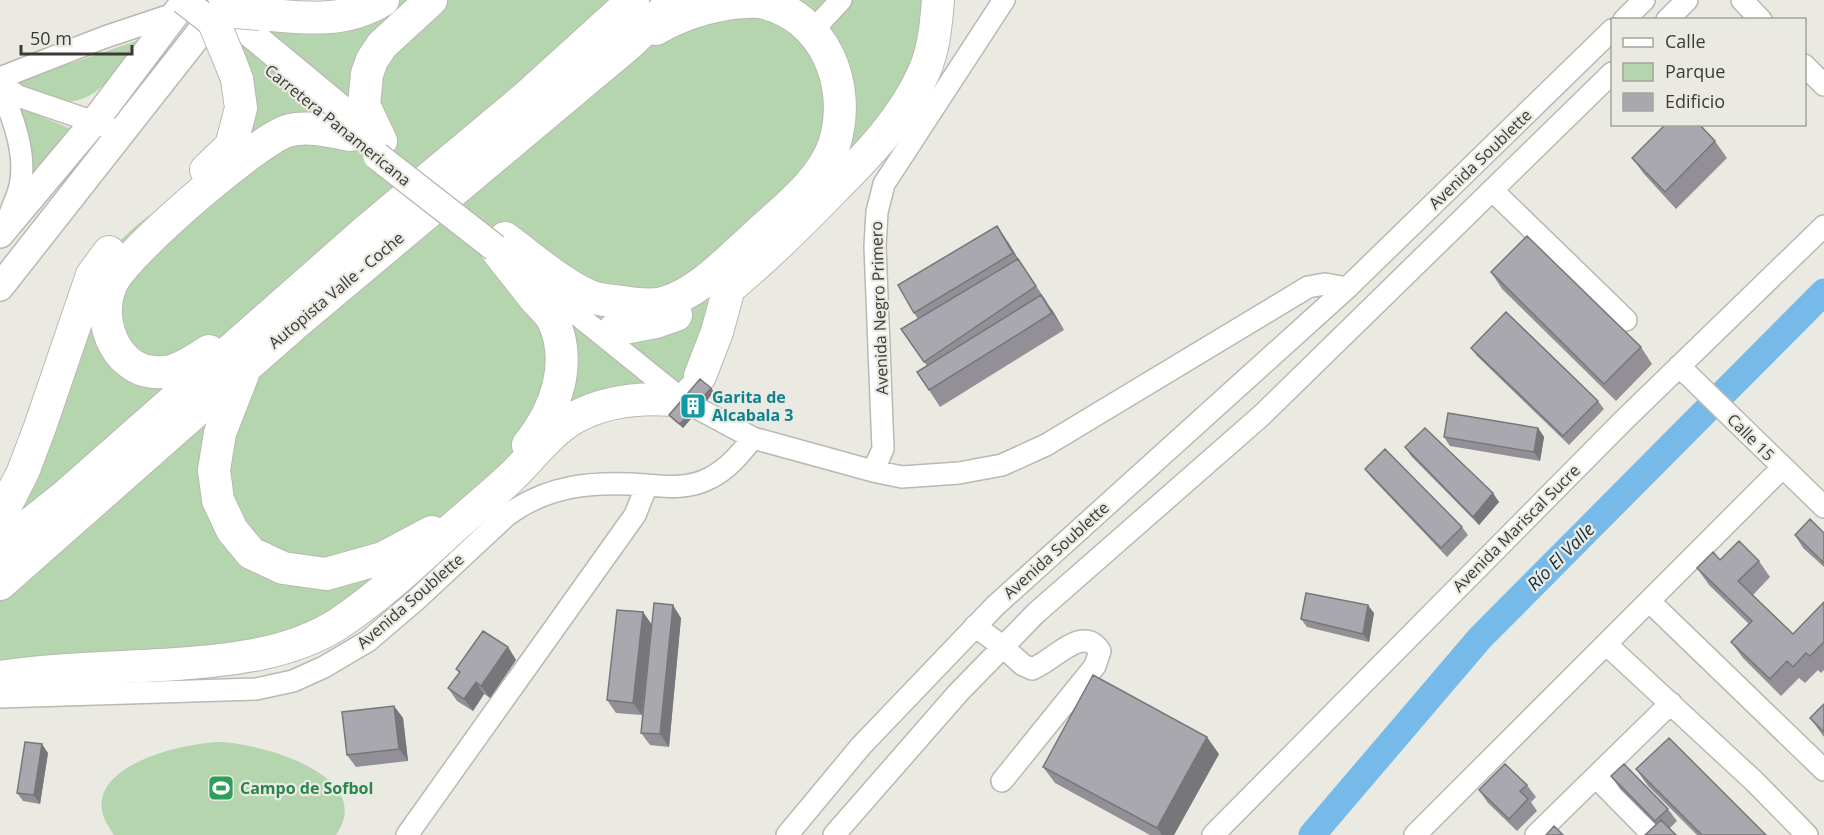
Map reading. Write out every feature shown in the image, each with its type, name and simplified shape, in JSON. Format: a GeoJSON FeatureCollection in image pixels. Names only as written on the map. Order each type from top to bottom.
{"type":"FeatureCollection","features":[{"type":"Feature","properties":{"kind":"highway"},"geometry":{"type":"LineString","coordinates":[[0,517],[23,472],[92,275],[113,247],[138,224],[177,195],[231,146],[241,108],[237,79],[230,61],[218,9],[317,20],[350,14],[383,0]]}},
{"type":"Feature","properties":{"kind":"highway"},"geometry":{"type":"LineString","coordinates":[[381,148],[364,105],[367,74],[372,60],[382,45],[431,0]]}},
{"type":"Feature","properties":{"kind":"highway"},"geometry":{"type":"LineString","coordinates":[[525,98],[612,0]]}},
{"type":"Feature","properties":{"kind":"highway","name":"Autopista Valle - Coche"},"geometry":{"type":"LineString","coordinates":[[0,548],[65,496],[271,313],[525,98],[633,0]]}},
{"type":"Feature","properties":{"kind":"highway","name":"Autopista Valle - Coche"},"geometry":{"type":"LineString","coordinates":[[0,584],[296,323],[629,44],[675,0]]}},
{"type":"Feature","properties":{"kind":"highway"},"geometry":{"type":"LineString","coordinates":[[614,330],[673,317],[729,288],[796,229],[862,162],[889,131],[907,104],[924,71],[934,41],[938,0]]}},
{"type":"Feature","properties":{"kind":"highway"},"geometry":{"type":"LineString","coordinates":[[500,243],[590,296],[642,304],[662,303],[682,295],[713,275],[810,185],[833,147],[841,103],[831,62],[812,31],[799,18],[760,2],[717,4],[696,10],[663,25],[629,44]]}},
{"type":"Feature","properties":{"kind":"highway"},"geometry":{"type":"LineString","coordinates":[[271,313],[177,369],[164,373],[135,367],[122,357],[107,328],[105,314],[111,285],[118,273],[143,244],[232,167],[271,138],[297,129],[323,130],[350,135]]}},
{"type":"Feature","properties":{"kind":"highway"},"geometry":{"type":"LineString","coordinates":[[244,371],[220,433],[214,470],[218,500],[232,530],[251,553],[283,568],[326,574],[383,558],[449,524],[495,485],[538,432],[555,400],[562,373],[560,347],[552,320],[500,243]]}},
{"type":"Feature","properties":{"kind":"highway"},"geometry":{"type":"LineString","coordinates":[[0,677],[65,670],[218,661],[262,654],[317,635],[352,613],[419,560],[510,479],[573,418],[606,404],[651,399],[693,389],[717,332],[729,288]]}},
{"type":"Feature","properties":{"kind":"main road","name":"Carretera Panamericana"},"geometry":{"type":"LineString","coordinates":[[181,4],[218,9],[381,148],[500,243]]}},
{"type":"Feature","properties":{"kind":"main road"},"geometry":{"type":"LineString","coordinates":[[2,231],[94,122],[181,4]]}},
{"type":"Feature","properties":{"kind":"main road","name":"Carretera Panamericana"},"geometry":{"type":"LineString","coordinates":[[218,9],[350,135],[381,148]]}},
{"type":"Feature","properties":{"kind":"main road"},"geometry":{"type":"LineString","coordinates":[[0,286],[218,9]]}},
{"type":"Feature","properties":{"kind":"street"},"geometry":{"type":"LineString","coordinates":[[812,31],[841,0]]}},
{"type":"Feature","properties":{"kind":"street","name":"Avenida Negro Primero"},"geometry":{"type":"LineString","coordinates":[[873,471],[883,449],[875,246],[876,212],[884,184],[1004,0]]}},
{"type":"Feature","properties":{"kind":"street"},"geometry":{"type":"LineString","coordinates":[[1626,18],[1644,0]]}},
{"type":"Feature","properties":{"kind":"street"},"geometry":{"type":"LineString","coordinates":[[1669,18],[1687,0]]}},
{"type":"Feature","properties":{"kind":"street"},"geometry":{"type":"LineString","coordinates":[[1742,0],[1759,18]]}},
{"type":"Feature","properties":{"kind":"street"},"geometry":{"type":"LineString","coordinates":[[0,78],[181,4]]}},
{"type":"Feature","properties":{"kind":"street","name":"Avenida Soublette"},"geometry":{"type":"LineString","coordinates":[[787,835],[861,746],[975,626],[1043,560],[1347,288],[1611,31]]}},
{"type":"Feature","properties":{"kind":"street"},"geometry":{"type":"LineString","coordinates":[[1806,67],[1824,85]]}},
{"type":"Feature","properties":{"kind":"street"},"geometry":{"type":"LineString","coordinates":[[834,835],[1002,646],[1036,613],[1262,415],[1611,74]]}},
{"type":"Feature","properties":{"kind":"street"},"geometry":{"type":"LineString","coordinates":[[0,83],[18,96],[121,133]]}},
{"type":"Feature","properties":{"kind":"street"},"geometry":{"type":"LineString","coordinates":[[0,88],[13,121],[21,162],[20,186],[2,231]]}},
{"type":"Feature","properties":{"kind":"street"},"geometry":{"type":"LineString","coordinates":[[1492,190],[1626,320]]}},
{"type":"Feature","properties":{"kind":"street","name":"Avenida Mariscal Sucre"},"geometry":{"type":"LineString","coordinates":[[1213,835],[1607,437],[1824,226]]}},
{"type":"Feature","properties":{"kind":"street"},"geometry":{"type":"LineString","coordinates":[[500,243],[693,389],[734,427],[753,438],[902,477],[959,473],[1002,465],[1046,445],[1308,287],[1325,284],[1347,288]]}},
{"type":"Feature","properties":{"kind":"street"},"geometry":{"type":"LineString","coordinates":[[500,243],[693,389]]}},
{"type":"Feature","properties":{"kind":"street","name":"Calle 15"},"geometry":{"type":"LineString","coordinates":[[1680,366],[1754,441],[1824,507]]}},
{"type":"Feature","properties":{"kind":"street","name":"Avenida Soublette"},"geometry":{"type":"LineString","coordinates":[[0,697],[256,688],[293,681],[324,667],[368,641],[416,600],[506,516],[538,496],[574,486],[593,484],[681,487],[709,479],[737,458],[753,438]]}},
{"type":"Feature","properties":{"kind":"street"},"geometry":{"type":"LineString","coordinates":[[1415,835],[1782,468]]}},
{"type":"Feature","properties":{"kind":"street"},"geometry":{"type":"LineString","coordinates":[[407,835],[635,515],[647,485]]}},
{"type":"Feature","properties":{"kind":"street"},"geometry":{"type":"LineString","coordinates":[[1649,601],[1824,770]]}},
{"type":"Feature","properties":{"kind":"street"},"geometry":{"type":"LineString","coordinates":[[975,626],[1023,665],[1032,669],[1043,665],[1073,642],[1084,640],[1095,645],[1100,651],[1095,666],[1002,781]]}},
{"type":"Feature","properties":{"kind":"street"},"geometry":{"type":"LineString","coordinates":[[1606,644],[1755,782],[1807,835]]}},
{"type":"Feature","properties":{"kind":"street"},"geometry":{"type":"LineString","coordinates":[[1536,835],[1671,703]]}},
{"type":"Feature","properties":{"kind":"street"},"geometry":{"type":"LineString","coordinates":[[1596,777],[1651,833]]}},
{"type":"Feature","properties":{"kind":"green space"},"geometry":{"type":"Polygon","coordinates":[[[383,0],[633,0],[0,548],[113,247],[231,146],[215,25],[383,0]]]}},
{"type":"Feature","properties":{"kind":"green space"},"geometry":{"type":"Polygon","coordinates":[[[675,0],[938,0],[924,71],[729,288],[694,390],[618,402],[317,635],[0,677],[0,584],[675,0]]]}},
{"type":"Feature","properties":{"kind":"green space"},"geometry":{"type":"Polygon","coordinates":[[[139,40],[103,86],[79,100],[65,102],[49,99],[14,83],[139,40]]]}},
{"type":"Feature","properties":{"kind":"green space"},"geometry":{"type":"Polygon","coordinates":[[[16,106],[69,128],[32,175],[16,106]]]}},
{"type":"Feature","properties":{"kind":"green space","name":"Campo de Sofbol"},"geometry":{"type":"Polygon","coordinates":[[[217,742],[259,748],[284,756],[308,766],[328,779],[341,795],[345,814],[336,835],[114,835],[102,810],[104,794],[112,780],[126,768],[144,759],[184,747],[217,742]]]}},
{"type":"Feature","properties":{"kind":"building"},"geometry":{"type":"Polygon","coordinates":[[[1664,126],[1701,126],[1715,141],[1665,192],[1632,158],[1664,126]]]}},
{"type":"Feature","properties":{"kind":"building"},"geometry":{"type":"Polygon","coordinates":[[[997,226],[1013,253],[914,313],[898,285],[997,226]]]}},
{"type":"Feature","properties":{"kind":"building"},"geometry":{"type":"Polygon","coordinates":[[[1527,236],[1641,347],[1604,384],[1491,272],[1527,236]]]}},
{"type":"Feature","properties":{"kind":"building"},"geometry":{"type":"Polygon","coordinates":[[[1018,259],[1036,286],[924,362],[901,329],[1018,259]]]}},
{"type":"Feature","properties":{"kind":"building"},"geometry":{"type":"Polygon","coordinates":[[[1041,295],[1052,313],[929,390],[917,372],[1041,295]]]}},
{"type":"Feature","properties":{"kind":"building"},"geometry":{"type":"Polygon","coordinates":[[[1506,312],[1598,401],[1563,436],[1471,348],[1506,312]]]}},
{"type":"Feature","properties":{"kind":"building","name":"Garita de Alcabala 3"},"geometry":{"type":"Polygon","coordinates":[[[700,379],[711,388],[680,424],[669,415],[700,379]]]}},
{"type":"Feature","properties":{"kind":"building"},"geometry":{"type":"Polygon","coordinates":[[[1448,413],[1538,428],[1534,452],[1444,437],[1448,413]]]}},
{"type":"Feature","properties":{"kind":"building"},"geometry":{"type":"Polygon","coordinates":[[[1425,428],[1493,493],[1473,517],[1405,447],[1425,428]]]}},
{"type":"Feature","properties":{"kind":"building"},"geometry":{"type":"Polygon","coordinates":[[[1385,449],[1462,527],[1441,548],[1365,469],[1385,449]]]}},
{"type":"Feature","properties":{"kind":"building"},"geometry":{"type":"Polygon","coordinates":[[[1810,519],[1824,533],[1824,563],[1795,535],[1810,519]]]}},
{"type":"Feature","properties":{"kind":"building"},"geometry":{"type":"Polygon","coordinates":[[[1739,541],[1759,561],[1738,581],[1793,634],[1824,602],[1824,642],[1810,656],[1806,653],[1793,667],[1787,661],[1770,679],[1731,642],[1752,621],[1697,568],[1713,552],[1720,560],[1739,541]]]}},
{"type":"Feature","properties":{"kind":"building"},"geometry":{"type":"Polygon","coordinates":[[[1306,593],[1368,605],[1363,634],[1301,619],[1306,593]]]}},
{"type":"Feature","properties":{"kind":"building"},"geometry":{"type":"Polygon","coordinates":[[[654,603],[673,605],[660,734],[641,733],[654,603]]]}},
{"type":"Feature","properties":{"kind":"building"},"geometry":{"type":"Polygon","coordinates":[[[617,610],[643,612],[633,703],[607,700],[617,610]]]}},
{"type":"Feature","properties":{"kind":"building"},"geometry":{"type":"Polygon","coordinates":[[[483,631],[508,647],[481,686],[476,682],[464,699],[448,688],[460,672],[456,669],[483,631]]]}},
{"type":"Feature","properties":{"kind":"building"},"geometry":{"type":"Polygon","coordinates":[[[1093,675],[1207,737],[1157,828],[1043,767],[1093,675]]]}},
{"type":"Feature","properties":{"kind":"building"},"geometry":{"type":"Polygon","coordinates":[[[1824,704],[1824,732],[1810,718],[1824,704]]]}},
{"type":"Feature","properties":{"kind":"building"},"geometry":{"type":"Polygon","coordinates":[[[394,706],[399,749],[347,755],[342,712],[394,706]]]}},
{"type":"Feature","properties":{"kind":"building"},"geometry":{"type":"Polygon","coordinates":[[[1669,738],[1766,835],[1702,835],[1636,769],[1669,738]]]}},
{"type":"Feature","properties":{"kind":"building"},"geometry":{"type":"Polygon","coordinates":[[[25,742],[42,744],[34,795],[17,793],[25,742]]]}},
{"type":"Feature","properties":{"kind":"building"},"geometry":{"type":"Polygon","coordinates":[[[1505,764],[1527,785],[1520,791],[1528,799],[1509,819],[1479,790],[1505,764]]]}},
{"type":"Feature","properties":{"kind":"building"},"geometry":{"type":"Polygon","coordinates":[[[1624,764],[1668,809],[1655,821],[1611,776],[1624,764]]]}},
{"type":"Feature","properties":{"kind":"building"},"geometry":{"type":"Polygon","coordinates":[[[1661,820],[1676,835],[1645,835],[1661,820]]]}},
{"type":"Feature","properties":{"kind":"building"},"geometry":{"type":"Polygon","coordinates":[[[1554,826],[1563,835],[1546,835],[1554,826]]]}},
{"type":"Feature","properties":{"kind":"waterway","name":"Río El Valle"},"geometry":{"type":"LineString","coordinates":[[1312,835],[1480,638],[1824,292]]}},
{"type":"Feature","properties":{"kind":"place","name":"Garita de Alcabala 3"},"geometry":{"type":"Point","coordinates":[693,406]}},
{"type":"Feature","properties":{"kind":"place","name":"Campo de Sofbol"},"geometry":{"type":"Point","coordinates":[221,788]}}]}
